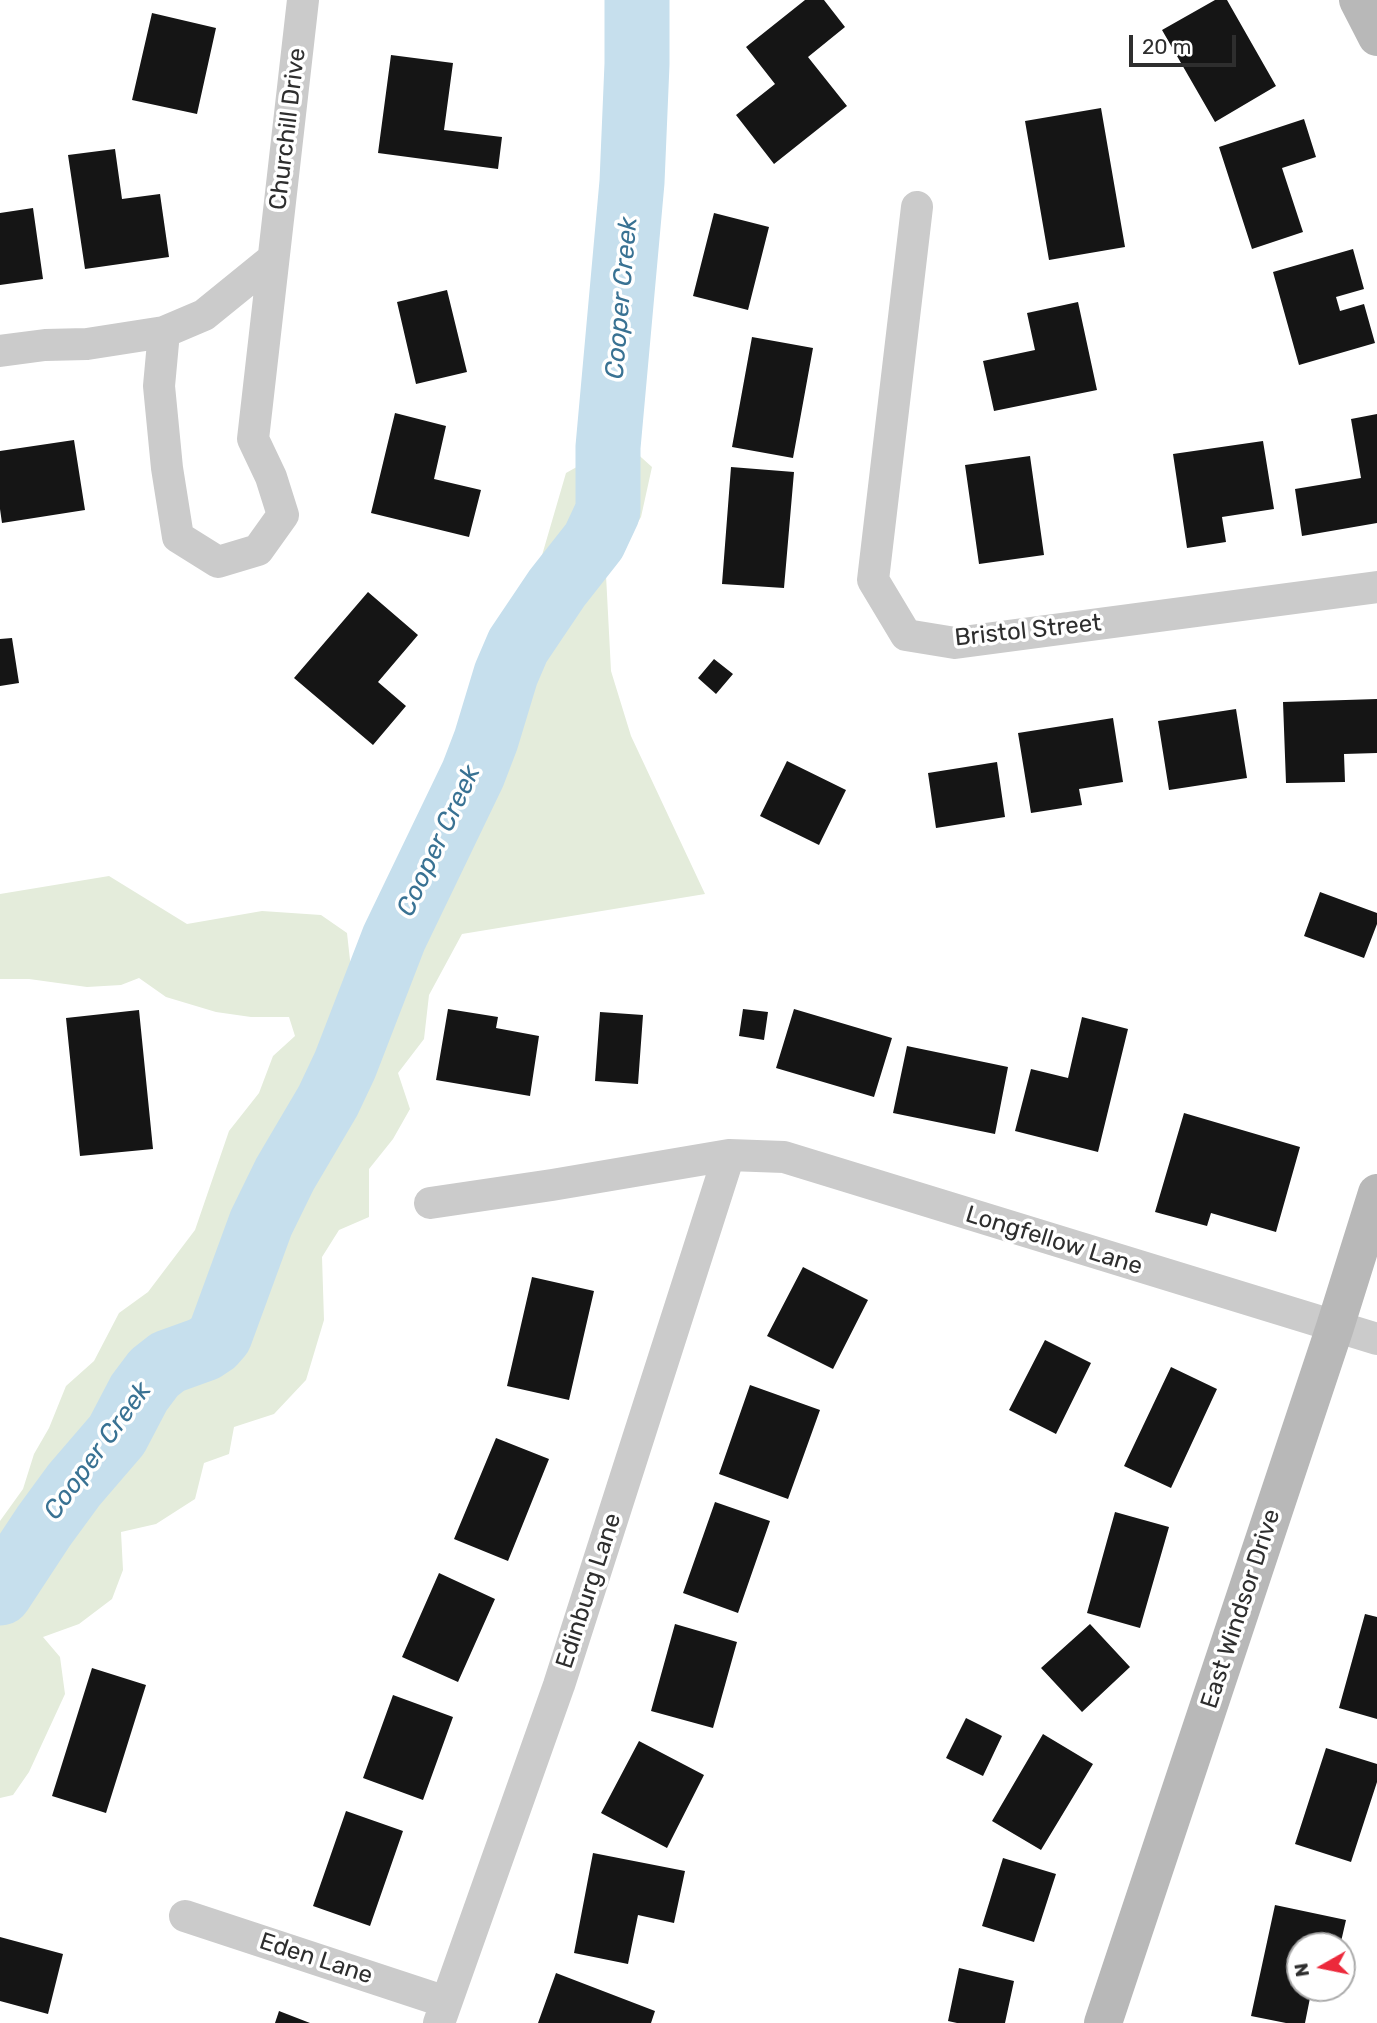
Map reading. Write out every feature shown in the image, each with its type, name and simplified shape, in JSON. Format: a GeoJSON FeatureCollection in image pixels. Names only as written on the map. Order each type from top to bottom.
{"type":"FeatureCollection","features":[{"type":"Feature","properties":{"kind":"street","name":"Churchill Drive"},"geometry":{"type":"LineString","coordinates":[[164,332],[159,386],[167,468],[178,537],[218,562],[258,550],[283,515],[271,477],[253,439],[303,0]]}},
{"type":"Feature","properties":{"kind":"street"},"geometry":{"type":"LineString","coordinates":[[1358,0],[1377,37]]}},
{"type":"Feature","properties":{"kind":"street","name":"Bristol Street"},"geometry":{"type":"LineString","coordinates":[[917,207],[873,580],[906,635],[955,643],[1377,587]]}},
{"type":"Feature","properties":{"kind":"street"},"geometry":{"type":"LineString","coordinates":[[0,351],[45,345],[87,344],[164,332],[204,315],[272,258]]}},
{"type":"Feature","properties":{"kind":"street","name":"Longfellow Lane"},"geometry":{"type":"LineString","coordinates":[[430,1203],[729,1155],[784,1157],[1377,1339]]}},
{"type":"Feature","properties":{"kind":"street","name":"Edinburg Lane"},"geometry":{"type":"LineString","coordinates":[[443,2012],[559,1685],[729,1155]]}},
{"type":"Feature","properties":{"kind":"street","name":"East Windsor Drive"},"geometry":{"type":"LineString","coordinates":[[1103,2023],[1377,1194]]}},
{"type":"Feature","properties":{"kind":"street","name":"Eden Lane"},"geometry":{"type":"LineString","coordinates":[[186,1916],[443,2012]]}},
{"type":"Feature","properties":{"kind":"green space"},"geometry":{"type":"Polygon","coordinates":[[[623,441],[652,467],[641,517],[606,575],[611,671],[631,736],[705,894],[462,934],[429,995],[424,1039],[398,1073],[410,1109],[393,1139],[369,1169],[369,1217],[339,1230],[322,1257],[324,1320],[306,1380],[274,1414],[234,1427],[229,1454],[204,1463],[195,1499],[156,1524],[121,1532],[123,1570],[112,1599],[79,1624],[43,1637],[60,1657],[65,1694],[29,1772],[13,1795],[0,1798],[0,1521],[23,1489],[34,1454],[49,1428],[66,1386],[94,1361],[119,1313],[148,1292],[195,1230],[229,1131],[259,1093],[273,1056],[295,1036],[289,1017],[251,1017],[216,1012],[166,997],[139,978],[121,985],[87,987],[29,979],[0,979],[0,894],[109,876],[187,924],[262,911],[321,915],[347,933],[351,969],[382,994],[389,965],[428,878],[496,755],[515,707],[547,645],[531,593],[566,473],[623,441]]]}},
{"type":"Feature","properties":{"kind":"building"},"geometry":{"type":"Polygon","coordinates":[[[805,0],[824,0],[845,27],[808,57],[847,106],[774,164],[736,115],[775,84],[746,47],[805,0]]]}},
{"type":"Feature","properties":{"kind":"building"},"geometry":{"type":"Polygon","coordinates":[[[1215,0],[1227,0],[1276,86],[1215,122],[1162,30],[1215,0]]]}},
{"type":"Feature","properties":{"kind":"building"},"geometry":{"type":"Polygon","coordinates":[[[152,13],[216,28],[197,114],[132,100],[152,13]]]}},
{"type":"Feature","properties":{"kind":"building"},"geometry":{"type":"Polygon","coordinates":[[[391,55],[453,63],[444,130],[502,137],[498,169],[378,153],[391,55]]]}},
{"type":"Feature","properties":{"kind":"building"},"geometry":{"type":"Polygon","coordinates":[[[1101,108],[1125,247],[1049,260],[1025,121],[1101,108]]]}},
{"type":"Feature","properties":{"kind":"building"},"geometry":{"type":"Polygon","coordinates":[[[1304,119],[1316,157],[1282,168],[1303,232],[1252,249],[1219,147],[1304,119]]]}},
{"type":"Feature","properties":{"kind":"building"},"geometry":{"type":"Polygon","coordinates":[[[115,149],[122,199],[160,194],[169,257],[85,269],[68,155],[115,149]]]}},
{"type":"Feature","properties":{"kind":"building"},"geometry":{"type":"Polygon","coordinates":[[[33,208],[43,279],[0,285],[0,213],[33,208]]]}},
{"type":"Feature","properties":{"kind":"building"},"geometry":{"type":"Polygon","coordinates":[[[714,213],[769,227],[748,310],[693,296],[714,213]]]}},
{"type":"Feature","properties":{"kind":"building"},"geometry":{"type":"Polygon","coordinates":[[[1353,249],[1364,289],[1336,297],[1340,311],[1364,304],[1375,343],[1299,365],[1273,272],[1353,249]]]}},
{"type":"Feature","properties":{"kind":"building"},"geometry":{"type":"Polygon","coordinates":[[[447,290],[467,372],[416,384],[397,302],[447,290]]]}},
{"type":"Feature","properties":{"kind":"building"},"geometry":{"type":"Polygon","coordinates":[[[1078,302],[1097,390],[994,411],[983,361],[1035,350],[1027,313],[1078,302]]]}},
{"type":"Feature","properties":{"kind":"building"},"geometry":{"type":"Polygon","coordinates":[[[752,337],[813,348],[793,458],[732,447],[752,337]]]}},
{"type":"Feature","properties":{"kind":"building"},"geometry":{"type":"Polygon","coordinates":[[[395,413],[446,426],[434,479],[481,490],[469,537],[371,513],[395,413]]]}},
{"type":"Feature","properties":{"kind":"building"},"geometry":{"type":"Polygon","coordinates":[[[1377,414],[1377,523],[1302,536],[1295,489],[1361,478],[1351,419],[1377,414]]]}},
{"type":"Feature","properties":{"kind":"building"},"geometry":{"type":"Polygon","coordinates":[[[74,440],[85,510],[2,523],[0,451],[74,440]]]}},
{"type":"Feature","properties":{"kind":"building"},"geometry":{"type":"Polygon","coordinates":[[[1263,441],[1274,509],[1222,517],[1226,542],[1187,548],[1173,454],[1263,441]]]}},
{"type":"Feature","properties":{"kind":"building"},"geometry":{"type":"Polygon","coordinates":[[[1030,456],[1044,555],[979,564],[965,465],[1030,456]]]}},
{"type":"Feature","properties":{"kind":"building"},"geometry":{"type":"Polygon","coordinates":[[[731,467],[794,472],[784,588],[722,584],[731,467]]]}},
{"type":"Feature","properties":{"kind":"building"},"geometry":{"type":"Polygon","coordinates":[[[368,592],[418,635],[378,682],[406,706],[373,745],[294,678],[368,592]]]}},
{"type":"Feature","properties":{"kind":"building"},"geometry":{"type":"Polygon","coordinates":[[[12,638],[19,683],[0,686],[0,639],[12,638]]]}},
{"type":"Feature","properties":{"kind":"building"},"geometry":{"type":"Polygon","coordinates":[[[714,659],[733,674],[716,694],[698,678],[714,659]]]}},
{"type":"Feature","properties":{"kind":"building"},"geometry":{"type":"Polygon","coordinates":[[[1377,699],[1377,753],[1344,754],[1345,782],[1286,783],[1283,702],[1377,699]]]}},
{"type":"Feature","properties":{"kind":"building"},"geometry":{"type":"Polygon","coordinates":[[[1236,709],[1247,778],[1169,790],[1158,721],[1236,709]]]}},
{"type":"Feature","properties":{"kind":"building"},"geometry":{"type":"Polygon","coordinates":[[[1113,718],[1123,782],[1079,789],[1082,805],[1031,813],[1018,733],[1113,718]]]}},
{"type":"Feature","properties":{"kind":"building"},"geometry":{"type":"Polygon","coordinates":[[[787,761],[846,790],[819,845],[760,816],[787,761]]]}},
{"type":"Feature","properties":{"kind":"building"},"geometry":{"type":"Polygon","coordinates":[[[997,762],[1005,817],[936,828],[928,773],[997,762]]]}},
{"type":"Feature","properties":{"kind":"building"},"geometry":{"type":"Polygon","coordinates":[[[1320,892],[1377,913],[1377,924],[1364,958],[1304,936],[1320,892]]]}},
{"type":"Feature","properties":{"kind":"building"},"geometry":{"type":"Polygon","coordinates":[[[448,1009],[498,1017],[496,1028],[539,1036],[530,1096],[436,1080],[448,1009]]]}},
{"type":"Feature","properties":{"kind":"building"},"geometry":{"type":"Polygon","coordinates":[[[743,1009],[768,1012],[764,1040],[739,1036],[743,1009]]]}},
{"type":"Feature","properties":{"kind":"building"},"geometry":{"type":"Polygon","coordinates":[[[794,1009],[892,1038],[874,1097],[776,1068],[794,1009]]]}},
{"type":"Feature","properties":{"kind":"building"},"geometry":{"type":"Polygon","coordinates":[[[139,1010],[153,1149],[80,1156],[66,1018],[139,1010]]]}},
{"type":"Feature","properties":{"kind":"building"},"geometry":{"type":"Polygon","coordinates":[[[600,1012],[643,1015],[638,1084],[595,1081],[600,1012]]]}},
{"type":"Feature","properties":{"kind":"building"},"geometry":{"type":"Polygon","coordinates":[[[1082,1017],[1128,1029],[1098,1152],[1015,1131],[1031,1069],[1068,1078],[1082,1017]]]}},
{"type":"Feature","properties":{"kind":"building"},"geometry":{"type":"Polygon","coordinates":[[[907,1046],[1008,1067],[995,1134],[893,1113],[907,1046]]]}},
{"type":"Feature","properties":{"kind":"building"},"geometry":{"type":"Polygon","coordinates":[[[1184,1113],[1300,1147],[1276,1232],[1211,1213],[1207,1226],[1155,1212],[1184,1113]]]}},
{"type":"Feature","properties":{"kind":"building"},"geometry":{"type":"Polygon","coordinates":[[[803,1267],[868,1300],[833,1369],[767,1336],[803,1267]]]}},
{"type":"Feature","properties":{"kind":"building"},"geometry":{"type":"Polygon","coordinates":[[[532,1277],[594,1291],[569,1400],[507,1386],[532,1277]]]}},
{"type":"Feature","properties":{"kind":"building"},"geometry":{"type":"Polygon","coordinates":[[[1045,1340],[1091,1363],[1056,1434],[1009,1410],[1045,1340]]]}},
{"type":"Feature","properties":{"kind":"building"},"geometry":{"type":"Polygon","coordinates":[[[1171,1367],[1217,1389],[1171,1488],[1124,1466],[1171,1367]]]}},
{"type":"Feature","properties":{"kind":"building"},"geometry":{"type":"Polygon","coordinates":[[[750,1385],[820,1410],[788,1499],[719,1474],[750,1385]]]}},
{"type":"Feature","properties":{"kind":"building"},"geometry":{"type":"Polygon","coordinates":[[[496,1438],[549,1459],[508,1561],[454,1539],[496,1438]]]}},
{"type":"Feature","properties":{"kind":"building"},"geometry":{"type":"Polygon","coordinates":[[[715,1502],[770,1521],[738,1613],[683,1593],[715,1502]]]}},
{"type":"Feature","properties":{"kind":"building"},"geometry":{"type":"Polygon","coordinates":[[[1115,1512],[1169,1527],[1140,1628],[1087,1613],[1115,1512]]]}},
{"type":"Feature","properties":{"kind":"building"},"geometry":{"type":"Polygon","coordinates":[[[439,1573],[495,1599],[458,1682],[402,1657],[439,1573]]]}},
{"type":"Feature","properties":{"kind":"building"},"geometry":{"type":"Polygon","coordinates":[[[1365,1614],[1377,1617],[1377,1719],[1339,1708],[1365,1614]]]}},
{"type":"Feature","properties":{"kind":"building"},"geometry":{"type":"Polygon","coordinates":[[[675,1624],[737,1642],[713,1728],[651,1711],[675,1624]]]}},
{"type":"Feature","properties":{"kind":"building"},"geometry":{"type":"Polygon","coordinates":[[[1090,1624],[1130,1667],[1082,1712],[1041,1668],[1090,1624]]]}},
{"type":"Feature","properties":{"kind":"building"},"geometry":{"type":"Polygon","coordinates":[[[92,1668],[146,1685],[106,1813],[52,1796],[92,1668]]]}},
{"type":"Feature","properties":{"kind":"building"},"geometry":{"type":"Polygon","coordinates":[[[393,1695],[453,1717],[423,1800],[363,1778],[393,1695]]]}},
{"type":"Feature","properties":{"kind":"building"},"geometry":{"type":"Polygon","coordinates":[[[966,1718],[1002,1736],[983,1776],[946,1758],[966,1718]]]}},
{"type":"Feature","properties":{"kind":"building"},"geometry":{"type":"Polygon","coordinates":[[[1043,1734],[1093,1764],[1041,1850],[992,1821],[1043,1734]]]}},
{"type":"Feature","properties":{"kind":"building"},"geometry":{"type":"Polygon","coordinates":[[[639,1741],[704,1775],[667,1848],[601,1813],[639,1741]]]}},
{"type":"Feature","properties":{"kind":"building"},"geometry":{"type":"Polygon","coordinates":[[[1326,1748],[1377,1764],[1377,1782],[1351,1862],[1295,1844],[1326,1748]]]}},
{"type":"Feature","properties":{"kind":"building"},"geometry":{"type":"Polygon","coordinates":[[[346,1811],[403,1831],[370,1926],[313,1906],[346,1811]]]}},
{"type":"Feature","properties":{"kind":"building"},"geometry":{"type":"Polygon","coordinates":[[[593,1853],[685,1871],[674,1923],[638,1915],[628,1964],[574,1953],[593,1853]]]}},
{"type":"Feature","properties":{"kind":"building"},"geometry":{"type":"Polygon","coordinates":[[[1003,1858],[1056,1874],[1034,1942],[982,1926],[1003,1858]]]}},
{"type":"Feature","properties":{"kind":"building"},"geometry":{"type":"Polygon","coordinates":[[[1275,1905],[1346,1920],[1343,1932],[1286,1932],[1286,2002],[1309,2002],[1305,2023],[1286,2023],[1251,2016],[1275,1905]]]}},
{"type":"Feature","properties":{"kind":"building"},"geometry":{"type":"Polygon","coordinates":[[[0,1937],[63,1954],[48,2014],[0,2001],[0,1937]]]}},
{"type":"Feature","properties":{"kind":"building"},"geometry":{"type":"Polygon","coordinates":[[[959,1968],[1014,1981],[1005,2023],[948,2021],[959,1968]]]}},
{"type":"Feature","properties":{"kind":"building"},"geometry":{"type":"Polygon","coordinates":[[[556,1973],[655,2011],[651,2023],[538,2023],[556,1973]]]}},
{"type":"Feature","properties":{"kind":"building"},"geometry":{"type":"Polygon","coordinates":[[[279,2011],[310,2023],[275,2023],[279,2011]]]}},
{"type":"Feature","properties":{"kind":"waterway","name":"Cooper Creek"},"geometry":{"type":"LineString","coordinates":[[0,1593],[74,1485],[117,1435],[139,1393],[154,1373],[168,1362],[204,1349],[220,1335],[261,1223],[345,1065],[394,938],[473,774],[518,646],[557,588],[594,541],[608,511],[608,447],[632,182],[637,0]]}}]}
